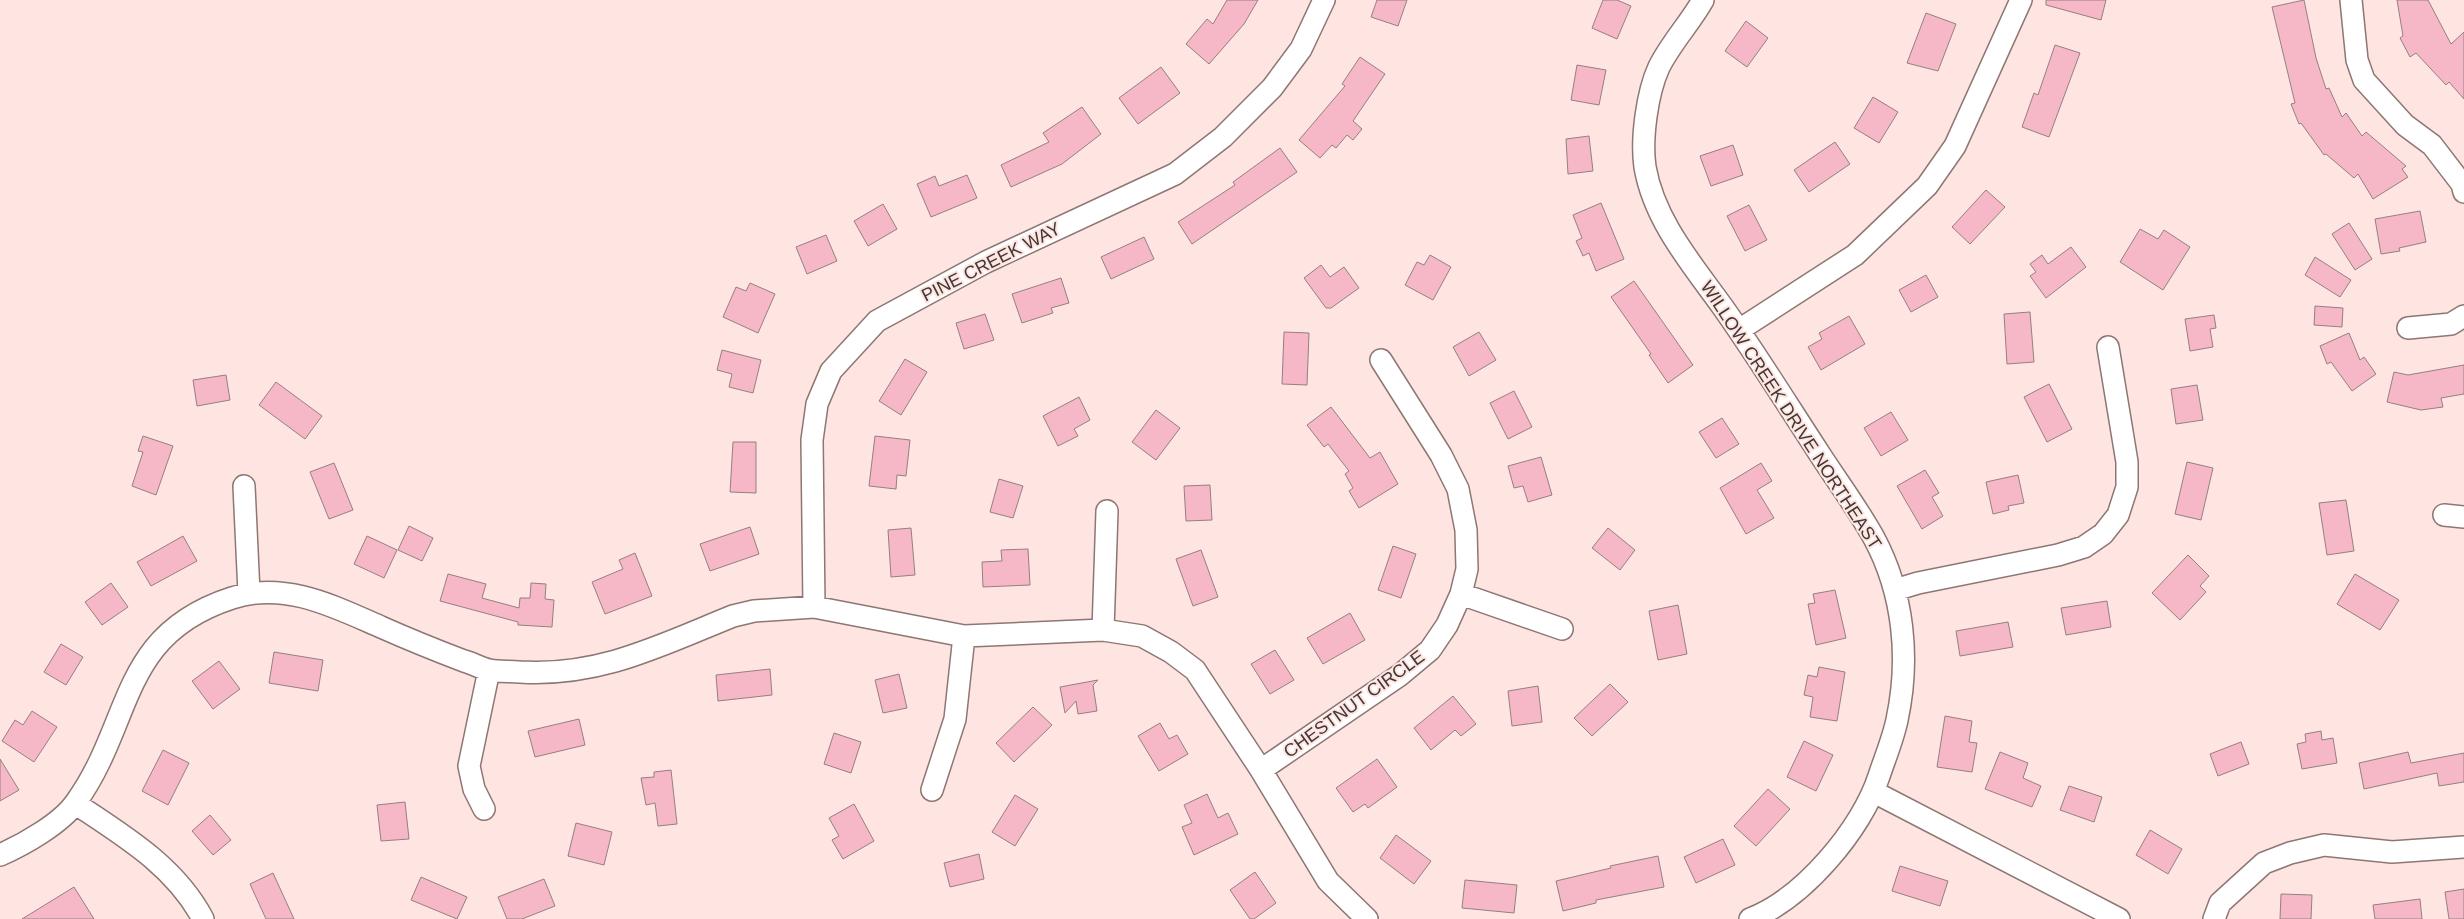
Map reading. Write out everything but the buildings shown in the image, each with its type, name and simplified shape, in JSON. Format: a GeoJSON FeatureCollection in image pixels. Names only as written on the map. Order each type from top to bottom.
{"type":"FeatureCollection","features":[{"type":"Feature","properties":{"kind":"street","name":"PINE CREEK WAY"},"geometry":{"type":"LineString","coordinates":[[814,607],[812,440],[817,404],[831,371],[877,321],[986,262],[1175,174],[1223,137],[1272,88],[1301,49],[1324,0]]}},
{"type":"Feature","properties":{"kind":"street","name":"WILLOW CREEK DRIVE NORTHEAST"},"geometry":{"type":"LineString","coordinates":[[1703,0],[1659,68],[1650,100],[1644,133],[1645,166],[1654,199],[1670,232],[1739,330],[1874,537],[1896,590],[1903,630],[1904,673],[1897,721],[1874,792],[1845,839],[1815,875],[1784,900],[1750,919]]}},
{"type":"Feature","properties":{"kind":"street"},"geometry":{"type":"LineString","coordinates":[[1739,330],[1855,255],[1927,186],[1955,146],[2021,0]]}},
{"type":"Feature","properties":{"kind":"street"},"geometry":{"type":"LineString","coordinates":[[2351,0],[2357,60],[2364,80],[2405,124],[2432,145],[2462,184],[2464,192]]}},
{"type":"Feature","properties":{"kind":"street"},"geometry":{"type":"LineString","coordinates":[[2408,328],[2451,324],[2464,316]]}},
{"type":"Feature","properties":{"kind":"street"},"geometry":{"type":"LineString","coordinates":[[1896,590],[1918,583],[2058,555],[2084,547],[2103,534],[2118,516],[2127,487],[2128,462],[2108,347]]}},
{"type":"Feature","properties":{"kind":"street","name":"CHESTNUT CIRCLE"},"geometry":{"type":"LineString","coordinates":[[1261,770],[1400,676],[1430,650],[1447,624],[1461,594],[1467,569],[1466,530],[1458,489],[1441,455],[1381,360]]}},
{"type":"Feature","properties":{"kind":"street"},"geometry":{"type":"LineString","coordinates":[[244,486],[249,593]]}},
{"type":"Feature","properties":{"kind":"street"},"geometry":{"type":"LineString","coordinates":[[1103,630],[1107,511]]}},
{"type":"Feature","properties":{"kind":"street"},"geometry":{"type":"LineString","coordinates":[[0,855],[26,843],[76,804],[96,768],[142,666],[162,638],[196,613],[249,593],[284,593],[315,599],[436,651],[488,670],[561,672],[596,667],[634,656],[733,616],[754,611],[814,607],[964,636],[1103,630],[1142,636],[1171,652],[1195,670],[1261,770],[1328,881],[1367,919]]}},
{"type":"Feature","properties":{"kind":"street"},"geometry":{"type":"LineString","coordinates":[[1461,594],[1562,629]]}},
{"type":"Feature","properties":{"kind":"street"},"geometry":{"type":"LineString","coordinates":[[932,790],[955,719],[964,636]]}},
{"type":"Feature","properties":{"kind":"street"},"geometry":{"type":"LineString","coordinates":[[484,809],[474,789],[469,766],[488,670]]}},
{"type":"Feature","properties":{"kind":"street"},"geometry":{"type":"LineString","coordinates":[[1874,792],[2119,919]]}},
{"type":"Feature","properties":{"kind":"street"},"geometry":{"type":"LineString","coordinates":[[76,804],[138,845],[158,862],[190,898],[203,919]]}},
{"type":"Feature","properties":{"kind":"street"},"geometry":{"type":"LineString","coordinates":[[2214,919],[2220,903],[2264,863],[2290,853],[2324,845],[2392,852],[2464,847]]}}]}
